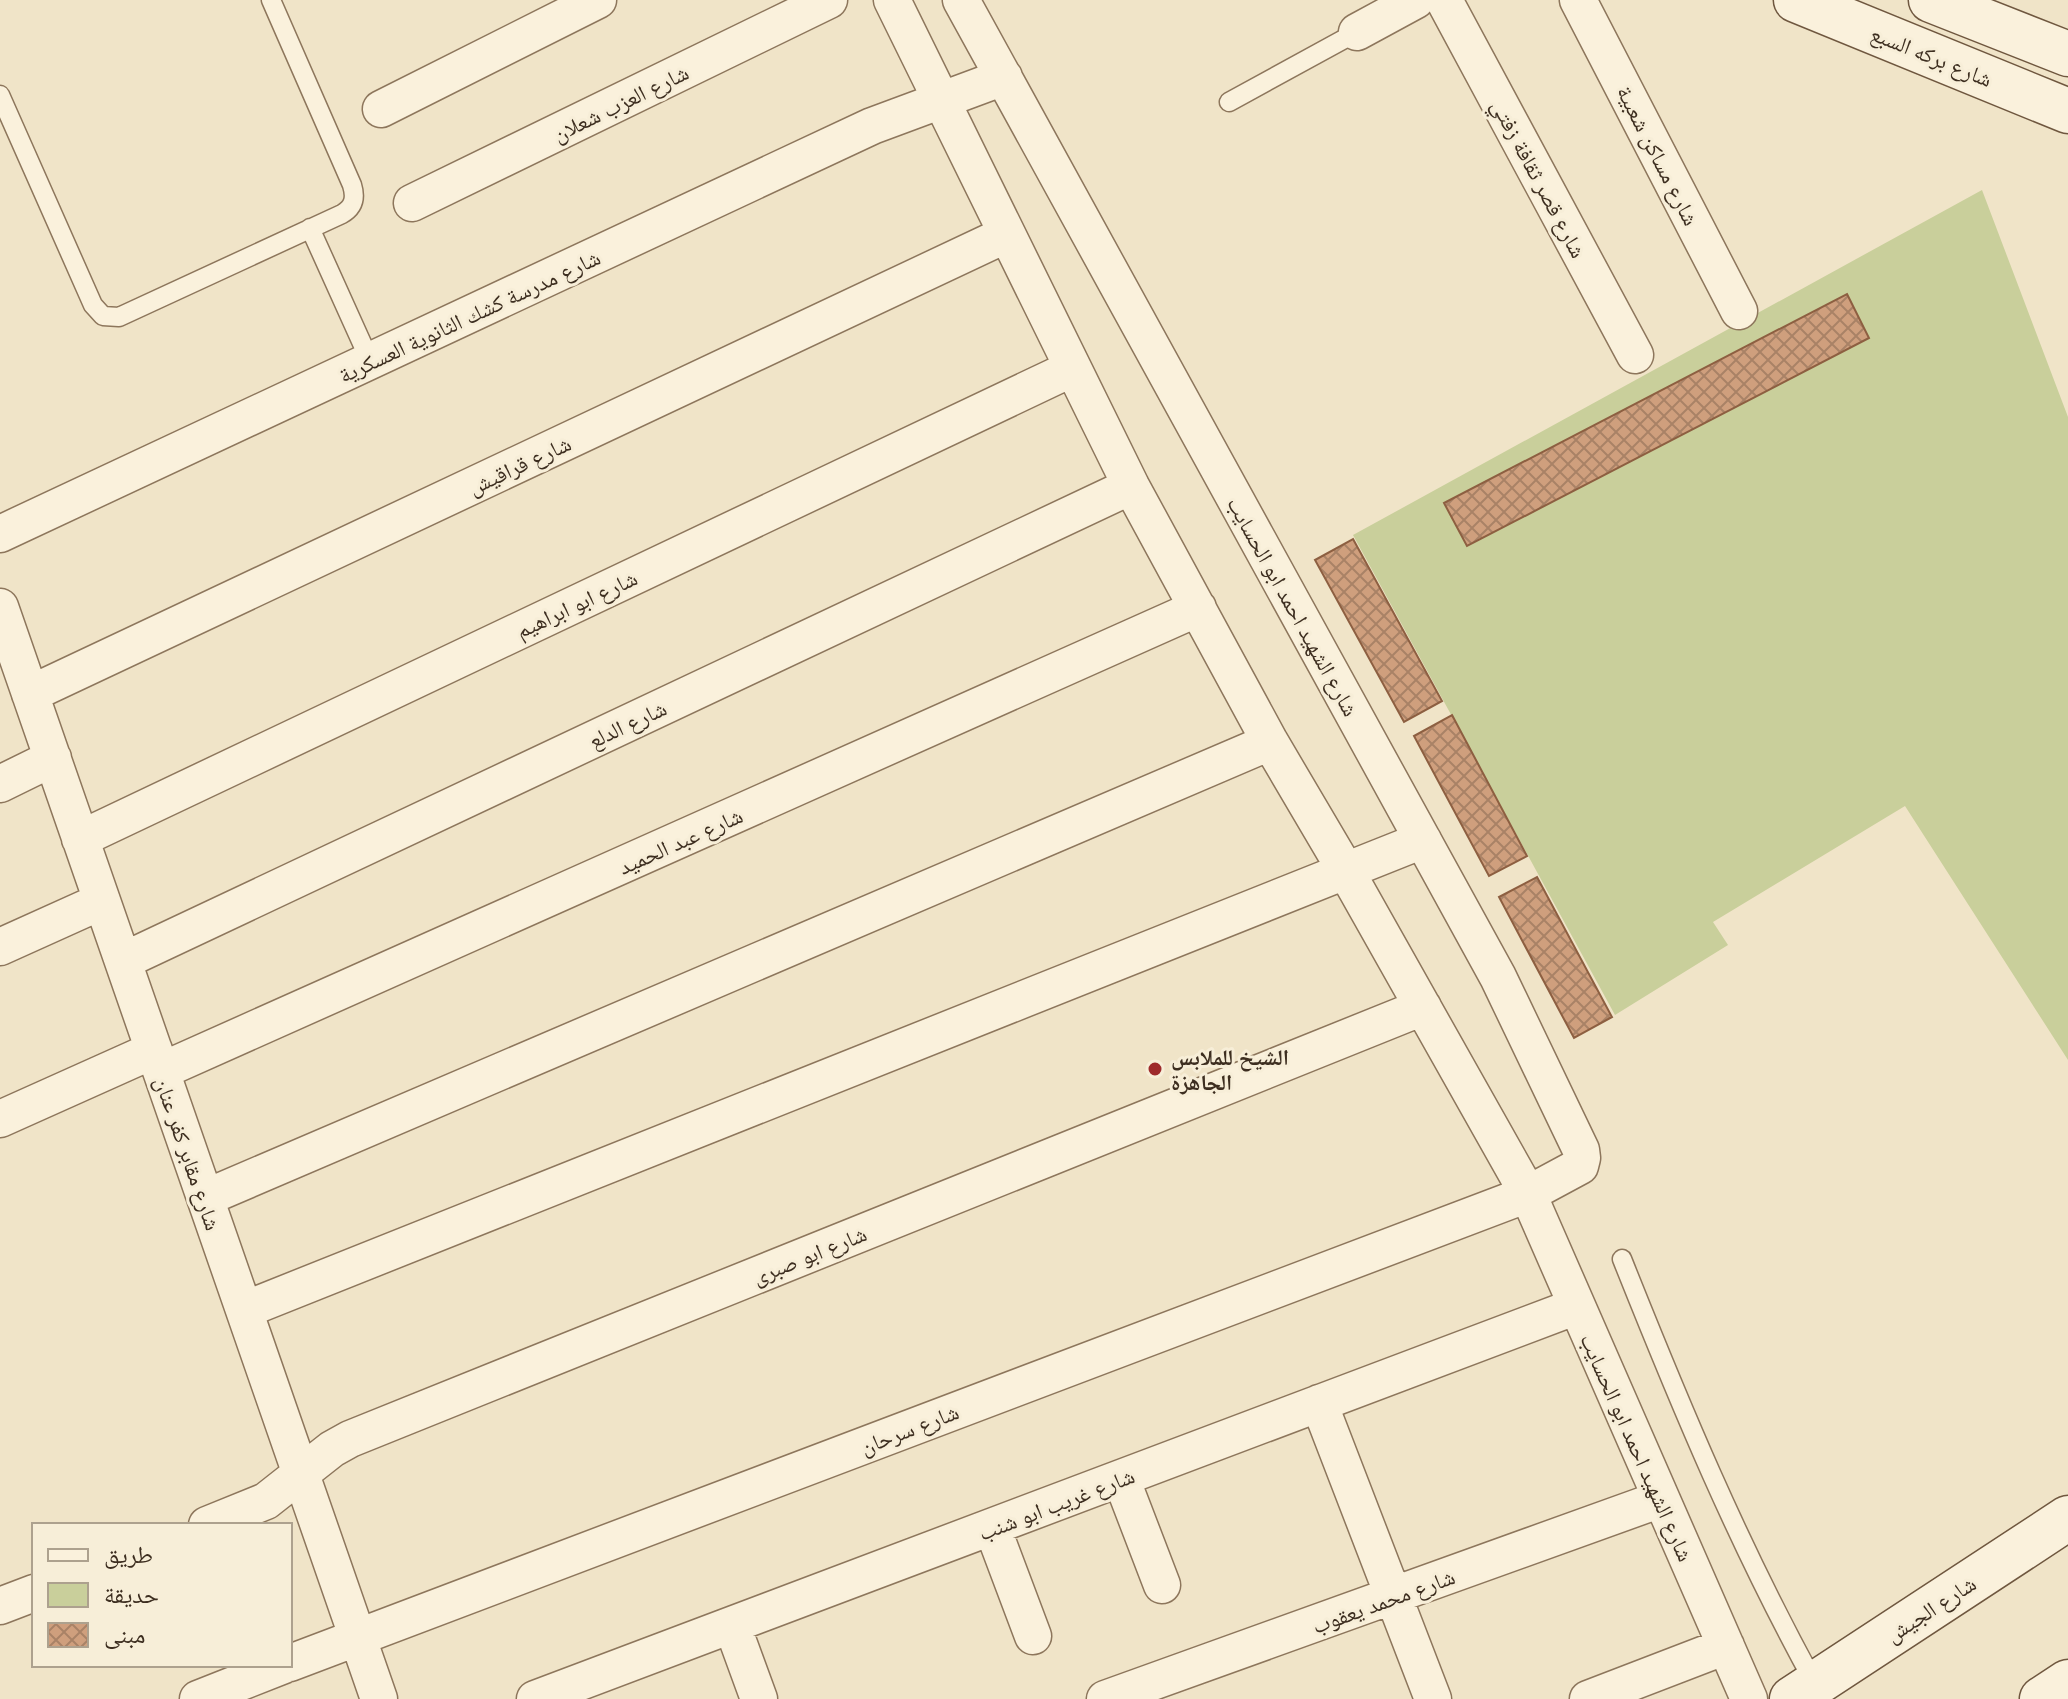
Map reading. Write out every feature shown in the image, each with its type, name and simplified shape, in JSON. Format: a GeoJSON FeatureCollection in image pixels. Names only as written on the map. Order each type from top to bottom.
{"type":"FeatureCollection","features":[{"type":"Feature","properties":{"kind":"main road","name":"شارع بركه السبع"},"geometry":{"type":"LineString","coordinates":[[1796,0],[2068,111]]}},
{"type":"Feature","properties":{"kind":"main road"},"geometry":{"type":"LineString","coordinates":[[1931,0],[2068,54]]}},
{"type":"Feature","properties":{"kind":"main road","name":"شارع الجيش"},"geometry":{"type":"LineString","coordinates":[[1810,1694],[2068,1518]]}},
{"type":"Feature","properties":{"kind":"main road"},"geometry":{"type":"LineString","coordinates":[[2042,1699],[2068,1682]]}},
{"type":"Feature","properties":{"kind":"street"},"geometry":{"type":"LineString","coordinates":[[381,109],[598,0]]}},
{"type":"Feature","properties":{"kind":"street","name":"شارع العزب شعلان"},"geometry":{"type":"LineString","coordinates":[[412,203],[829,0]]}},
{"type":"Feature","properties":{"kind":"street","name":"شارع الشهيد احمد ابو الحسايب"},"geometry":{"type":"LineString","coordinates":[[892,0],[1131,486],[1270,742],[1528,1194],[1749,1699]]}},
{"type":"Feature","properties":{"kind":"street","name":"شارع الشهيد احمد ابو الحسايب"},"geometry":{"type":"LineString","coordinates":[[961,0],[1498,977],[1581,1150],[1580,1166],[1528,1194]]}},
{"type":"Feature","properties":{"kind":"street"},"geometry":{"type":"LineString","coordinates":[[1357,32],[1416,0]]}},
{"type":"Feature","properties":{"kind":"street","name":"شارع قصر ثقافة زفتي"},"geometry":{"type":"LineString","coordinates":[[1444,0],[1635,355]]}},
{"type":"Feature","properties":{"kind":"street","name":"شارع مساكن شعبية"},"geometry":{"type":"LineString","coordinates":[[1578,0],[1739,311]]}},
{"type":"Feature","properties":{"kind":"street","name":"شارع مدرسة كشك الثانوية العسكرية"},"geometry":{"type":"LineString","coordinates":[[0,534],[872,126],[1004,77]]}},
{"type":"Feature","properties":{"kind":"street","name":"شارع قراقيش"},"geometry":{"type":"LineString","coordinates":[[30,694],[1007,234]]}},
{"type":"Feature","properties":{"kind":"street","name":"شارع ابو ابراهيم"},"geometry":{"type":"LineString","coordinates":[[80,839],[1073,368]]}},
{"type":"Feature","properties":{"kind":"street","name":"شارع الدلع"},"geometry":{"type":"LineString","coordinates":[[123,961],[1131,486]]}},
{"type":"Feature","properties":{"kind":"street","name":"شارع مقابر كفر عنان"},"geometry":{"type":"LineString","coordinates":[[0,607],[379,1699]]}},
{"type":"Feature","properties":{"kind":"street","name":"شارع عبد الحميد"},"geometry":{"type":"LineString","coordinates":[[0,1119],[157,1060],[1198,608]]}},
{"type":"Feature","properties":{"kind":"street"},"geometry":{"type":"LineString","coordinates":[[205,1198],[1270,742]]}},
{"type":"Feature","properties":{"kind":"street"},"geometry":{"type":"LineString","coordinates":[[0,784],[53,758]]}},
{"type":"Feature","properties":{"kind":"street"},"geometry":{"type":"LineString","coordinates":[[244,1310],[1423,840]]}},
{"type":"Feature","properties":{"kind":"street"},"geometry":{"type":"LineString","coordinates":[[0,947],[102,901]]}},
{"type":"Feature","properties":{"kind":"street","name":"شارع ابو صبرى"},"geometry":{"type":"LineString","coordinates":[[212,1523],[266,1501],[301,1476],[315,1461],[350,1439],[1423,1007]]}},
{"type":"Feature","properties":{"kind":"street","name":"شارع سرحان"},"geometry":{"type":"LineString","coordinates":[[292,1662],[1528,1194]]}},
{"type":"Feature","properties":{"kind":"street","name":"شارع غريب ابو شنب"},"geometry":{"type":"LineString","coordinates":[[537,1699],[1577,1306]]}},
{"type":"Feature","properties":{"kind":"street"},"geometry":{"type":"LineString","coordinates":[[1319,1403],[1433,1699]]}},
{"type":"Feature","properties":{"kind":"street"},"geometry":{"type":"LineString","coordinates":[[1121,1478],[1162,1585]]}},
{"type":"Feature","properties":{"kind":"street","name":"شارع محمد يعقوب"},"geometry":{"type":"LineString","coordinates":[[1105,1699],[1661,1499]]}},
{"type":"Feature","properties":{"kind":"street"},"geometry":{"type":"LineString","coordinates":[[992,1527],[1033,1636]]}},
{"type":"Feature","properties":{"kind":"street"},"geometry":{"type":"LineString","coordinates":[[0,1606],[32,1594]]}},
{"type":"Feature","properties":{"kind":"street"},"geometry":{"type":"LineString","coordinates":[[732,1625],[759,1699]]}},
{"type":"Feature","properties":{"kind":"street"},"geometry":{"type":"LineString","coordinates":[[1588,1699],[1726,1646]]}},
{"type":"Feature","properties":{"kind":"street"},"geometry":{"type":"LineString","coordinates":[[198,1699],[279,1667]]}},
{"type":"Feature","properties":{"kind":"lane"},"geometry":{"type":"LineString","coordinates":[[0,95],[93,305],[103,316],[119,317],[349,209],[355,194],[271,0]]}},
{"type":"Feature","properties":{"kind":"lane"},"geometry":{"type":"LineString","coordinates":[[1229,102],[1357,32]]}},
{"type":"Feature","properties":{"kind":"lane"},"geometry":{"type":"LineString","coordinates":[[310,228],[370,361]]}},
{"type":"Feature","properties":{"kind":"lane"},"geometry":{"type":"LineString","coordinates":[[1622,1259],[1712,1480],[1810,1694]]}},
{"type":"Feature","properties":{"kind":"green space"},"geometry":{"type":"Polygon","coordinates":[[[1982,190],[2068,417],[2068,1060],[1905,806],[1713,922],[1728,945],[1615,1015],[1353,535],[1982,190]]]}},
{"type":"Feature","properties":{"kind":"building"},"geometry":{"type":"Polygon","coordinates":[[[1847,294],[1869,338],[1467,546],[1444,503],[1847,294]]]}},
{"type":"Feature","properties":{"kind":"building"},"geometry":{"type":"Polygon","coordinates":[[[1353,539],[1442,701],[1404,722],[1315,560],[1353,539]]]}},
{"type":"Feature","properties":{"kind":"building"},"geometry":{"type":"Polygon","coordinates":[[[1452,715],[1527,856],[1489,876],[1414,736],[1452,715]]]}},
{"type":"Feature","properties":{"kind":"building"},"geometry":{"type":"Polygon","coordinates":[[[1537,877],[1612,1017],[1574,1038],[1499,897],[1537,877]]]}},
{"type":"Feature","properties":{"kind":"place","name":"الشيخ للملابس الجاهزة"},"geometry":{"type":"Point","coordinates":[1155,1069]}}]}
